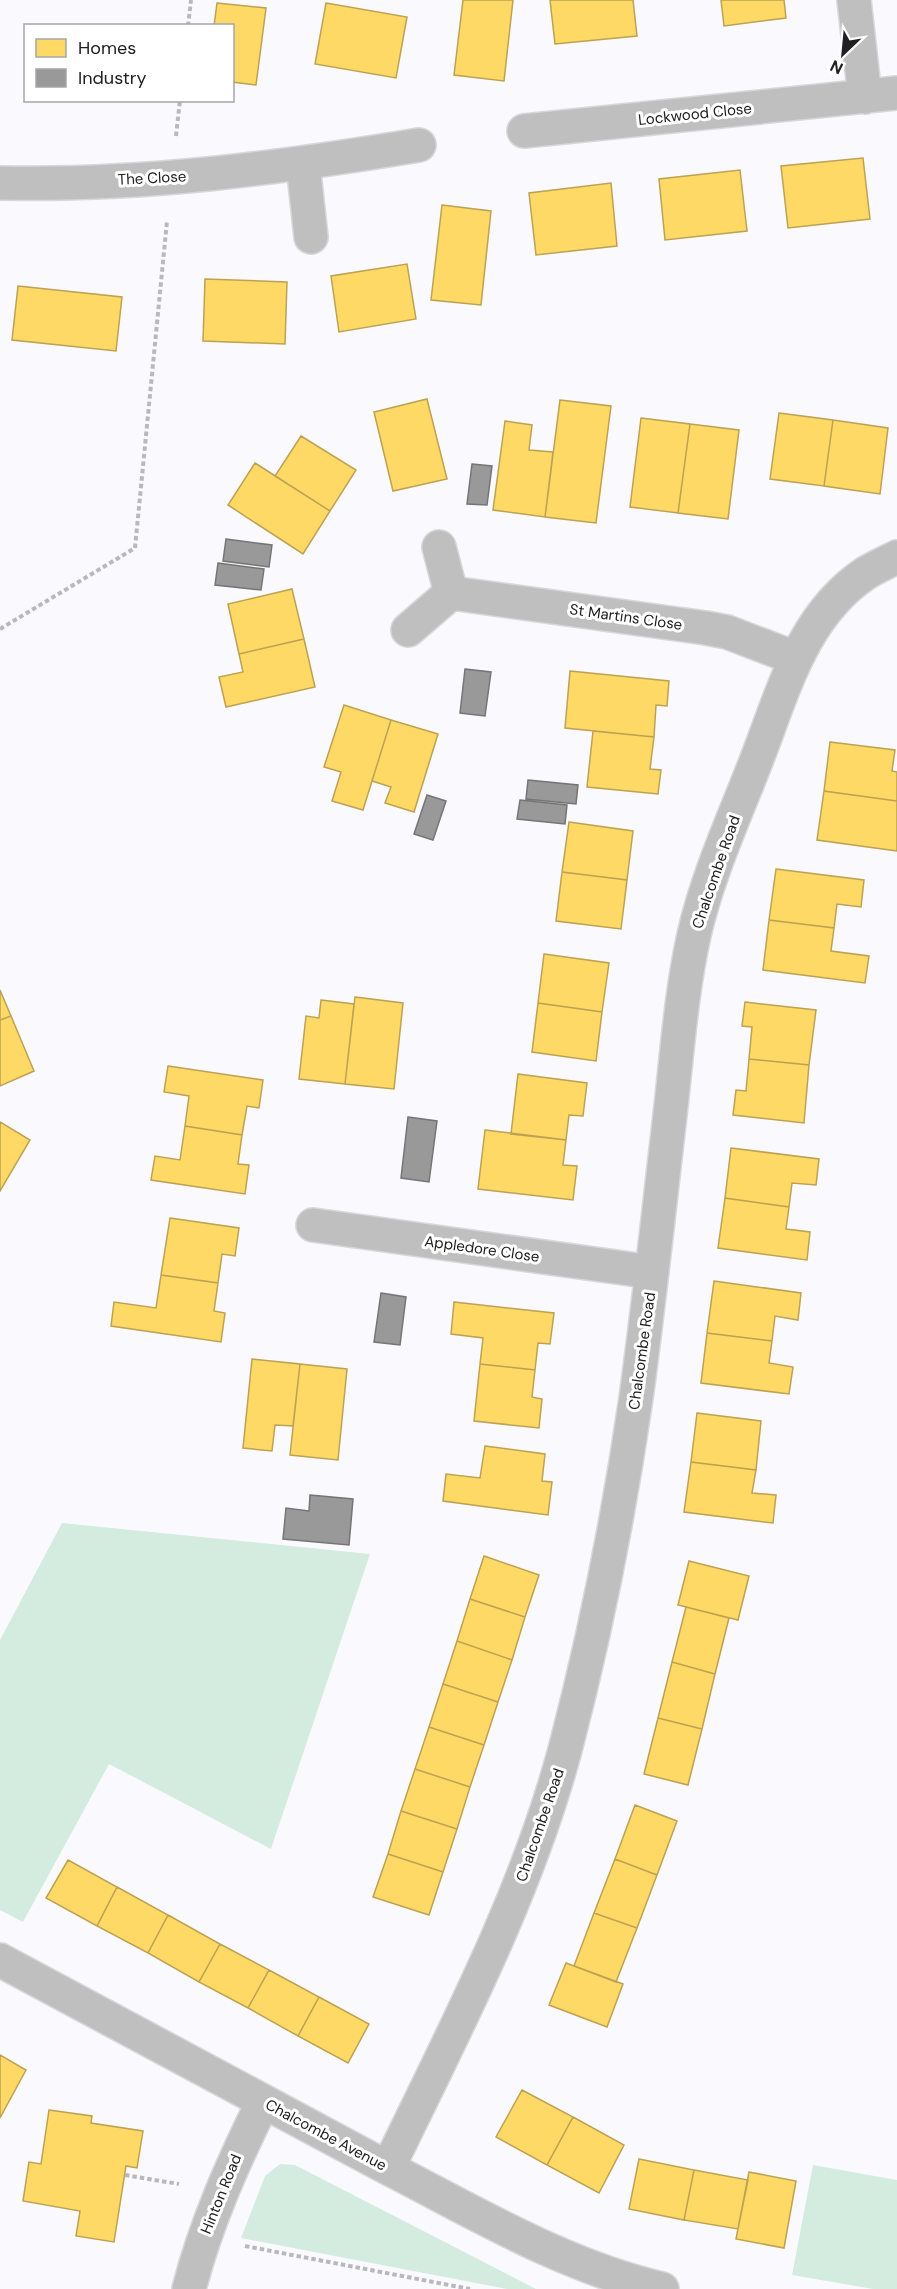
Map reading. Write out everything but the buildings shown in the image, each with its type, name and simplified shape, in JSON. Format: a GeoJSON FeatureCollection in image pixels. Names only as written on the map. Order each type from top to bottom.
{"type":"FeatureCollection","features":[{"type":"Feature","properties":{"kind":"street","name":"Lockwood Close"},"geometry":{"type":"LineString","coordinates":[[524,131],[881,95],[854,0]]}},
{"type":"Feature","properties":{"kind":"street","name":"The Close"},"geometry":{"type":"LineString","coordinates":[[0,183],[46,184],[171,178],[303,164],[419,145]]}},
{"type":"Feature","properties":{"kind":"street"},"geometry":{"type":"LineString","coordinates":[[303,164],[311,237]]}},
{"type":"Feature","properties":{"kind":"street"},"geometry":{"type":"LineString","coordinates":[[408,630],[451,593],[439,547]]}},
{"type":"Feature","properties":{"kind":"street","name":"Chalcombe Road"},"geometry":{"type":"LineString","coordinates":[[388,2168],[454,2032],[512,1904],[539,1834],[565,1749],[602,1595],[618,1511],[636,1399],[652,1272],[683,994],[695,932],[710,879],[795,658],[816,623],[839,596],[866,573],[897,557]]}},
{"type":"Feature","properties":{"kind":"street","name":"St Martins Close"},"geometry":{"type":"LineString","coordinates":[[451,593],[706,628],[727,633],[795,658]]}},
{"type":"Feature","properties":{"kind":"street","name":"Appledore Close"},"geometry":{"type":"LineString","coordinates":[[313,1224],[652,1272]]}},
{"type":"Feature","properties":{"kind":"street","name":"Chalcombe Avenue"},"geometry":{"type":"LineString","coordinates":[[0,1960],[514,2234],[606,2272],[662,2289]]}},
{"type":"Feature","properties":{"kind":"street","name":"Hinton Road"},"geometry":{"type":"LineString","coordinates":[[189,2289],[203,2238],[221,2191],[263,2102]]}},
{"type":"Feature","properties":{"kind":"path"},"geometry":{"type":"LineString","coordinates":[[188,24],[191,0]]}},
{"type":"Feature","properties":{"kind":"path"},"geometry":{"type":"LineString","coordinates":[[0,629],[135,548],[180,102]]}},
{"type":"Feature","properties":{"kind":"path"},"geometry":{"type":"LineString","coordinates":[[125,2175],[221,2191]]}},
{"type":"Feature","properties":{"kind":"path"},"geometry":{"type":"LineString","coordinates":[[203,2238],[471,2289]]}},
{"type":"Feature","properties":{"kind":"green space"},"geometry":{"type":"Polygon","coordinates":[[[62,1523],[370,1554],[271,1849],[109,1764],[23,1922],[0,1910],[0,1640],[62,1523]]]}},
{"type":"Feature","properties":{"kind":"green space"},"geometry":{"type":"Polygon","coordinates":[[[280,2164],[295,2165],[536,2289],[507,2289],[241,2238],[265,2176],[280,2164]]]}},
{"type":"Feature","properties":{"kind":"green space"},"geometry":{"type":"Polygon","coordinates":[[[813,2165],[897,2180],[897,2289],[873,2289],[792,2275],[813,2165]]]}}]}
